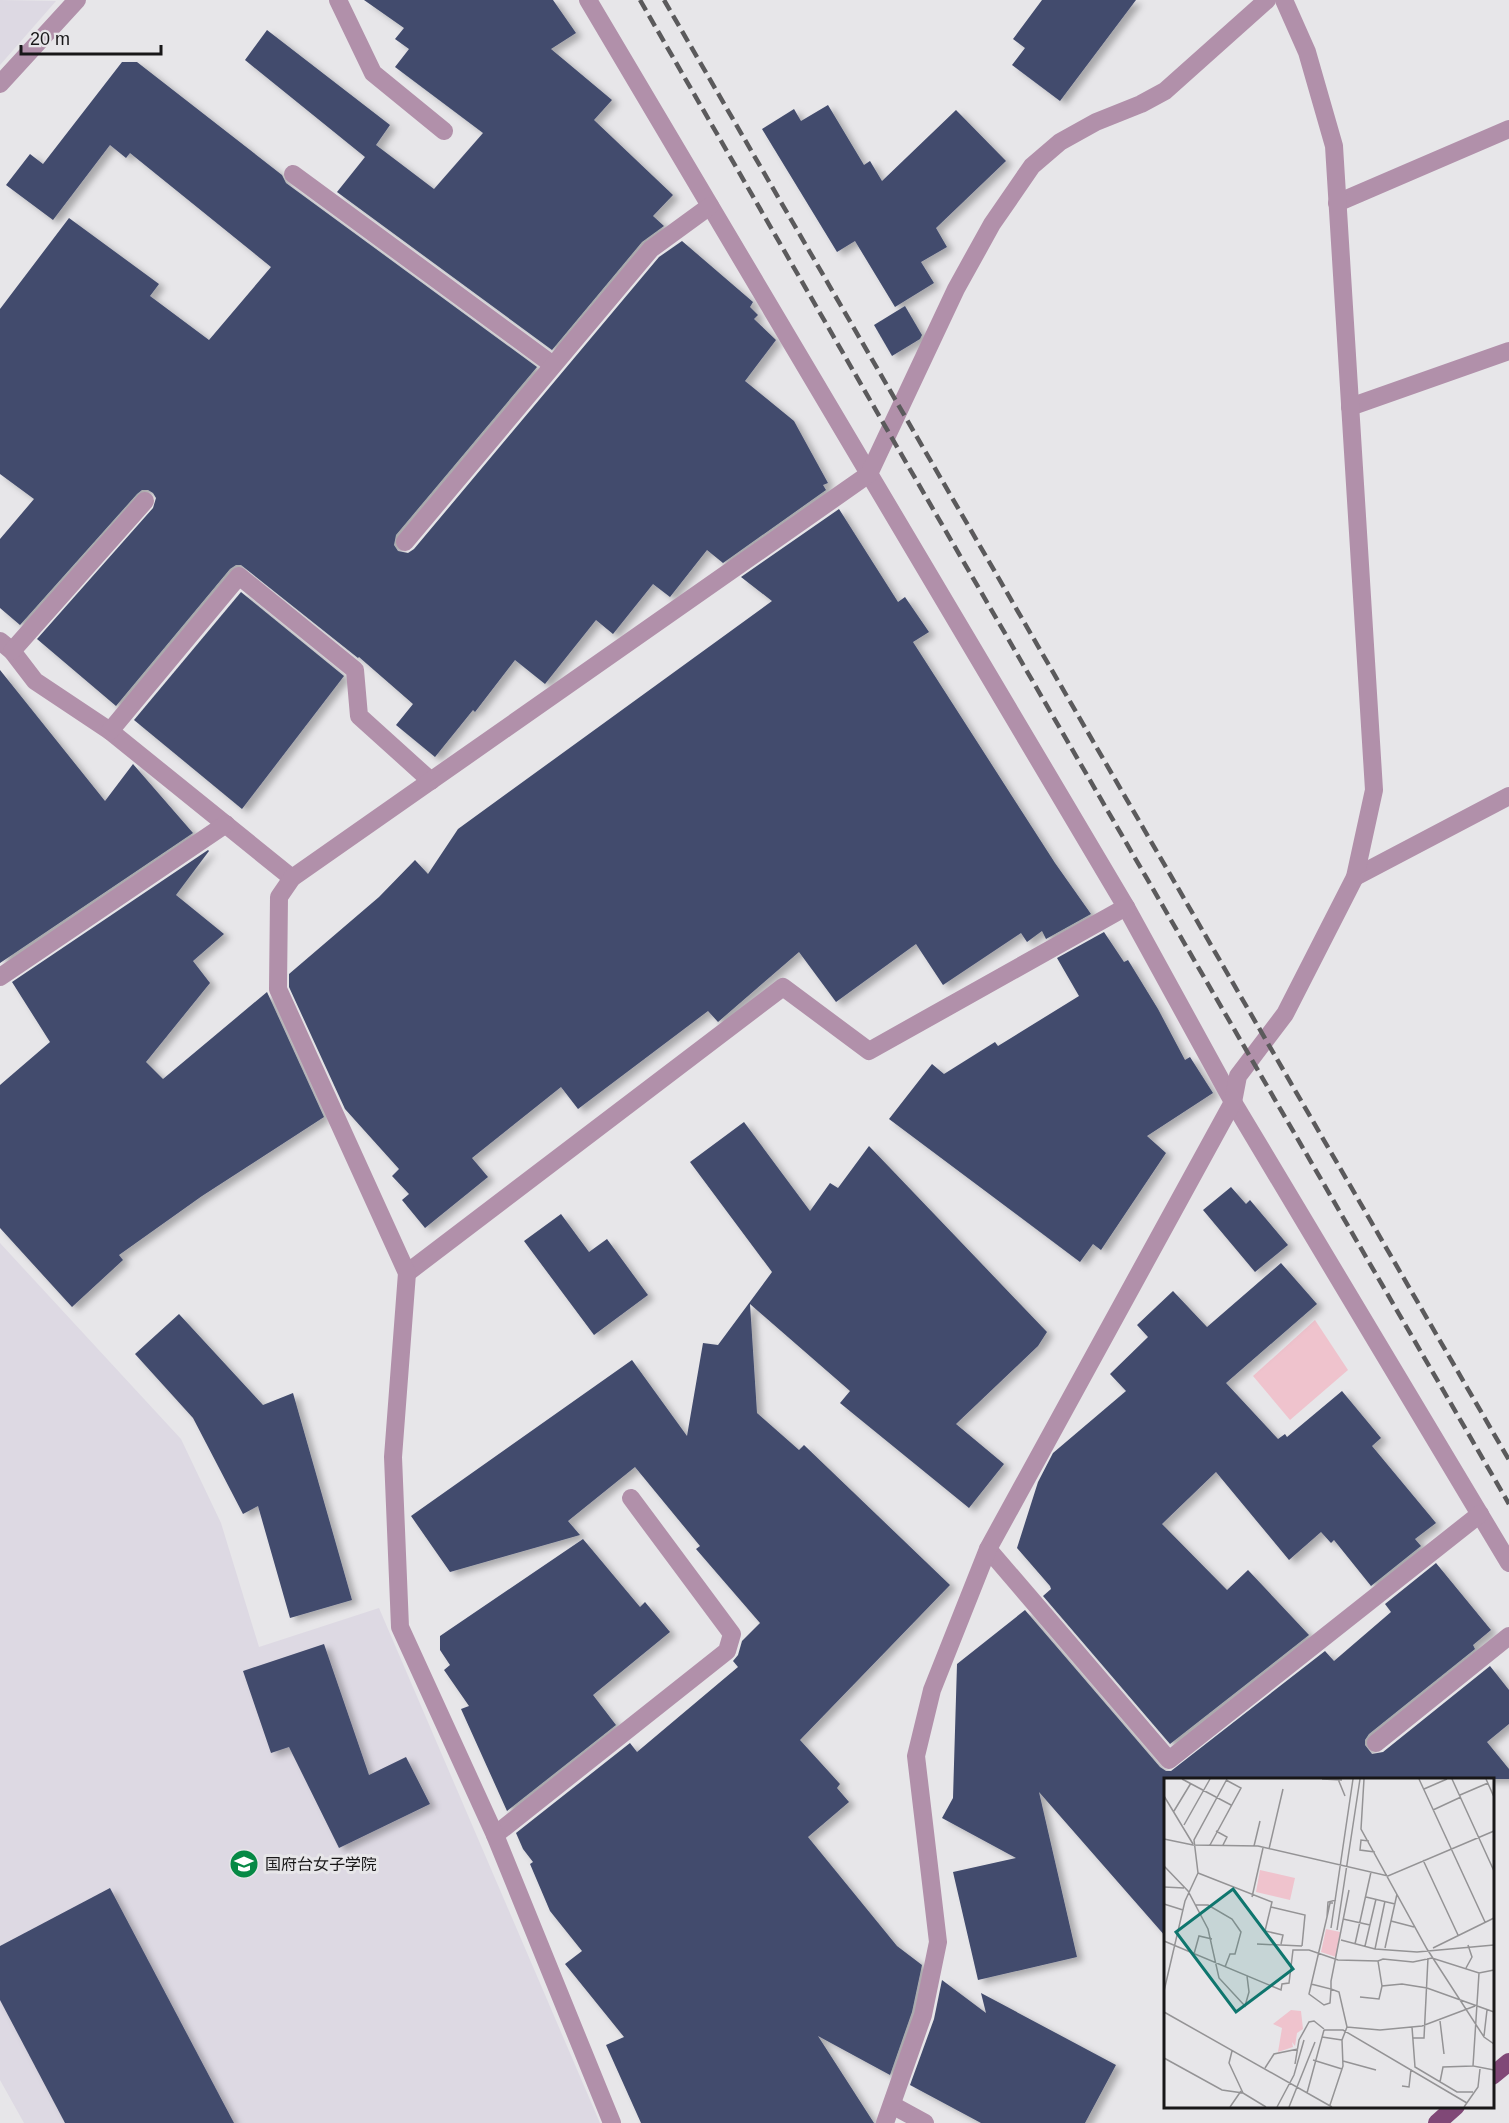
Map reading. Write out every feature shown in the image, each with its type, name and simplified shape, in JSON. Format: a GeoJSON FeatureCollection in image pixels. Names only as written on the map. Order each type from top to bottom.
{"type":"FeatureCollection","features":[{"type":"Feature","properties":{"kind":"main road"},"geometry":{"type":"LineString","coordinates":[[1494,2074],[1509,2062]]}},
{"type":"Feature","properties":{"kind":"main road"},"geometry":{"type":"LineString","coordinates":[[1437,2123],[1454,2108]]}},
{"type":"Feature","properties":{"kind":"street"},"geometry":{"type":"LineString","coordinates":[[0,84],[77,0]]}},
{"type":"Feature","properties":{"kind":"street"},"geometry":{"type":"LineString","coordinates":[[338,0],[373,73],[444,131]]}},
{"type":"Feature","properties":{"kind":"street"},"geometry":{"type":"LineString","coordinates":[[588,0],[1126,907],[1233,1102],[1509,1563]]}},
{"type":"Feature","properties":{"kind":"street"},"geometry":{"type":"LineString","coordinates":[[612,2123],[495,1834],[400,1627],[393,1457],[407,1273],[278,988],[279,897],[292,878],[869,474],[956,289],[992,224],[1032,166],[1060,142],[1096,122],[1141,104],[1164,91],[1267,0]]}},
{"type":"Feature","properties":{"kind":"street"},"geometry":{"type":"LineString","coordinates":[[885,2123],[923,2015],[938,1942],[916,1756],[932,1690],[988,1549],[1233,1102],[1238,1076],[1285,1014],[1355,877],[1374,790],[1334,146],[1306,52],[1284,0]]}},
{"type":"Feature","properties":{"kind":"street"},"geometry":{"type":"LineString","coordinates":[[1337,203],[1509,129]]}},
{"type":"Feature","properties":{"kind":"street"},"geometry":{"type":"LineString","coordinates":[[293,174],[553,365]]}},
{"type":"Feature","properties":{"kind":"street"},"geometry":{"type":"LineString","coordinates":[[405,542],[651,249],[710,206]]}},
{"type":"Feature","properties":{"kind":"street"},"geometry":{"type":"LineString","coordinates":[[1350,406],[1509,351]]}},
{"type":"Feature","properties":{"kind":"street"},"geometry":{"type":"LineString","coordinates":[[145,501],[6,646],[35,681],[110,731],[292,878]]}},
{"type":"Feature","properties":{"kind":"street"},"geometry":{"type":"LineString","coordinates":[[110,731],[239,576],[355,670],[359,716],[431,781]]}},
{"type":"Feature","properties":{"kind":"street"},"geometry":{"type":"LineString","coordinates":[[1355,877],[1509,796]]}},
{"type":"Feature","properties":{"kind":"street"},"geometry":{"type":"LineString","coordinates":[[0,977],[226,824]]}},
{"type":"Feature","properties":{"kind":"street"},"geometry":{"type":"LineString","coordinates":[[407,1273],[783,987],[869,1051],[1126,907]]}},
{"type":"Feature","properties":{"kind":"street"},"geometry":{"type":"LineString","coordinates":[[495,1834],[727,1651],[732,1634],[631,1498]]}},
{"type":"Feature","properties":{"kind":"street"},"geometry":{"type":"LineString","coordinates":[[988,1549],[1168,1760],[1480,1514]]}},
{"type":"Feature","properties":{"kind":"street"},"geometry":{"type":"LineString","coordinates":[[1376,1743],[1509,1636]]}},
{"type":"Feature","properties":{"kind":"street"},"geometry":{"type":"LineString","coordinates":[[892,2104],[925,2123]]}},
{"type":"Feature","properties":{"kind":"shaded area"},"geometry":{"type":"Polygon","coordinates":[[[0,0],[56,1],[0,65],[0,0]]]}},
{"type":"Feature","properties":{"kind":"shaded area","name":"国府台女子学院"},"geometry":{"type":"Polygon","coordinates":[[[0,1243],[181,1439],[221,1523],[259,1647],[379,1608],[600,2123],[24,2123],[0,2080],[0,1243]]]}},
{"type":"Feature","properties":{"kind":"shaded area"},"geometry":{"type":"Polygon","coordinates":[[[1315,1320],[1348,1370],[1290,1420],[1253,1376],[1315,1320]]]}},
{"type":"Feature","properties":{"kind":"building"},"geometry":{"type":"Polygon","coordinates":[[[364,0],[553,0],[576,33],[551,49],[612,100],[594,120],[673,195],[653,216],[664,226],[642,242],[552,350],[337,192],[365,157],[245,60],[267,30],[390,125],[376,145],[434,189],[483,133],[395,67],[409,49],[395,39],[404,28],[364,0]]]}},
{"type":"Feature","properties":{"kind":"building"},"geometry":{"type":"Polygon","coordinates":[[[1042,0],[1136,0],[1060,101],[1012,65],[1025,48],[1013,39],[1042,0]]]}},
{"type":"Feature","properties":{"kind":"building"},"geometry":{"type":"Polygon","coordinates":[[[122,62],[137,62],[282,175],[286,183],[537,367],[396,535],[394,545],[398,551],[408,553],[414,549],[659,257],[682,241],[753,302],[750,307],[758,315],[754,319],[776,340],[745,381],[794,421],[828,483],[823,485],[826,490],[723,563],[707,550],[670,597],[653,584],[613,634],[596,620],[545,684],[515,660],[475,712],[473,710],[435,757],[396,725],[413,704],[359,657],[241,565],[230,569],[116,706],[37,639],[153,508],[156,498],[148,490],[142,490],[137,494],[20,625],[0,608],[0,539],[34,499],[0,474],[0,309],[69,218],[159,284],[150,296],[209,340],[271,267],[130,153],[126,158],[110,145],[53,220],[6,185],[30,154],[43,164],[122,62]]]}},
{"type":"Feature","properties":{"kind":"building"},"geometry":{"type":"Polygon","coordinates":[[[828,105],[864,165],[870,161],[882,181],[956,110],[1006,161],[936,228],[947,247],[921,262],[934,283],[895,307],[855,241],[837,252],[762,129],[794,109],[801,121],[828,105]]]}},
{"type":"Feature","properties":{"kind":"building"},"geometry":{"type":"Polygon","coordinates":[[[905,306],[922,335],[920,339],[892,356],[874,325],[905,306]]]}},
{"type":"Feature","properties":{"kind":"building"},"geometry":{"type":"Polygon","coordinates":[[[839,509],[898,602],[905,597],[929,632],[913,642],[1055,863],[1091,914],[1046,939],[1042,931],[1027,942],[1021,933],[943,985],[916,944],[836,1002],[799,952],[718,1022],[708,1011],[578,1109],[561,1087],[472,1158],[488,1177],[425,1228],[402,1200],[409,1194],[392,1176],[399,1169],[345,1109],[289,987],[289,974],[379,897],[415,860],[428,874],[458,829],[772,601],[741,577],[839,509]]]}},
{"type":"Feature","properties":{"kind":"building"},"geometry":{"type":"Polygon","coordinates":[[[241,592],[344,676],[242,809],[134,720],[241,592]]]}},
{"type":"Feature","properties":{"kind":"building"},"geometry":{"type":"Polygon","coordinates":[[[0,670],[105,801],[133,764],[193,833],[0,963],[0,670]]]}},
{"type":"Feature","properties":{"kind":"building"},"geometry":{"type":"Polygon","coordinates":[[[208,850],[176,895],[224,934],[193,961],[210,983],[146,1062],[163,1079],[267,992],[324,1117],[202,1196],[119,1255],[123,1260],[72,1307],[0,1228],[0,1085],[50,1042],[12,982],[208,850]]]}},
{"type":"Feature","properties":{"kind":"building"},"geometry":{"type":"Polygon","coordinates":[[[1104,932],[1124,962],[1128,960],[1185,1060],[1190,1057],[1213,1093],[1147,1136],[1166,1153],[1101,1250],[1093,1244],[1080,1262],[889,1119],[932,1064],[944,1074],[995,1042],[998,1046],[1079,996],[1057,958],[1104,932]]]}},
{"type":"Feature","properties":{"kind":"building"},"geometry":{"type":"Polygon","coordinates":[[[744,1122],[810,1211],[830,1183],[838,1188],[869,1146],[1047,1332],[1038,1346],[956,1424],[1004,1464],[969,1508],[840,1403],[850,1391],[750,1304],[757,1413],[799,1450],[804,1445],[950,1585],[800,1740],[840,1784],[837,1788],[849,1802],[808,1837],[897,1946],[922,1965],[912,2012],[890,2075],[818,2036],[874,2123],[641,2123],[606,2045],[624,2037],[565,1964],[582,1951],[550,1911],[530,1864],[533,1862],[523,1849],[516,1833],[630,1743],[637,1752],[738,1667],[733,1661],[738,1655],[742,1641],[760,1623],[696,1549],[700,1546],[635,1467],[568,1521],[580,1535],[450,1572],[411,1516],[632,1360],[687,1436],[703,1343],[718,1345],[772,1272],[690,1162],[744,1122]]]}},
{"type":"Feature","properties":{"kind":"building"},"geometry":{"type":"Polygon","coordinates":[[[1231,1187],[1246,1204],[1250,1200],[1288,1245],[1255,1272],[1203,1210],[1231,1187]]]}},
{"type":"Feature","properties":{"kind":"building"},"geometry":{"type":"Polygon","coordinates":[[[561,1214],[589,1252],[607,1239],[648,1295],[594,1335],[524,1241],[561,1214]]]}},
{"type":"Feature","properties":{"kind":"building"},"geometry":{"type":"Polygon","coordinates":[[[1281,1263],[1317,1304],[1226,1383],[1278,1439],[1285,1434],[1287,1437],[1342,1391],[1381,1438],[1372,1446],[1436,1523],[1415,1539],[1421,1546],[1371,1586],[1334,1540],[1331,1543],[1321,1532],[1289,1560],[1216,1472],[1162,1524],[1227,1590],[1248,1570],[1309,1635],[1170,1744],[1043,1596],[1051,1589],[1050,1586],[1017,1548],[1038,1482],[1053,1453],[1126,1391],[1110,1374],[1148,1337],[1137,1325],[1173,1291],[1207,1327],[1281,1263]]]}},
{"type":"Feature","properties":{"kind":"building"},"geometry":{"type":"Polygon","coordinates":[[[179,1314],[263,1405],[293,1393],[352,1600],[290,1618],[258,1506],[243,1514],[193,1418],[135,1354],[179,1314]]]}},
{"type":"Feature","properties":{"kind":"building"},"geometry":{"type":"Polygon","coordinates":[[[583,1539],[640,1607],[645,1602],[670,1632],[593,1695],[616,1725],[507,1811],[461,1709],[469,1706],[444,1670],[450,1665],[440,1650],[440,1636],[583,1539]]]}},
{"type":"Feature","properties":{"kind":"building"},"geometry":{"type":"Polygon","coordinates":[[[1436,1563],[1491,1630],[1473,1645],[1475,1649],[1369,1734],[1365,1745],[1372,1754],[1383,1752],[1490,1666],[1509,1690],[1509,1724],[1487,1742],[1509,1769],[1509,1779],[1164,1778],[1164,1935],[1039,1792],[1077,1957],[978,1980],[953,1872],[1016,1858],[942,1818],[953,1798],[957,1664],[1025,1610],[1160,1767],[1171,1771],[1325,1651],[1334,1661],[1391,1612],[1385,1604],[1436,1563]]]}},
{"type":"Feature","properties":{"kind":"building"},"geometry":{"type":"Polygon","coordinates":[[[324,1644],[369,1775],[406,1757],[430,1804],[339,1848],[289,1747],[271,1753],[243,1671],[324,1644]]]}},
{"type":"Feature","properties":{"kind":"building"},"geometry":{"type":"Polygon","coordinates":[[[110,1888],[234,2123],[65,2123],[0,2000],[0,1946],[110,1888]]]}},
{"type":"Feature","properties":{"kind":"building"},"geometry":{"type":"Polygon","coordinates":[[[942,1980],[986,2013],[981,1993],[1116,2065],[1085,2123],[981,2123],[910,2085],[934,2019],[942,1980]]]}},
{"type":"Feature","properties":{"kind":"railway"},"geometry":{"type":"LineString","coordinates":[[640,0],[1509,1504]]}},
{"type":"Feature","properties":{"kind":"railway"},"geometry":{"type":"LineString","coordinates":[[664,0],[1509,1460]]}},
{"type":"Feature","properties":{"kind":"place","name":"国府台女子学院"},"geometry":{"type":"Point","coordinates":[244,1864]}}]}
